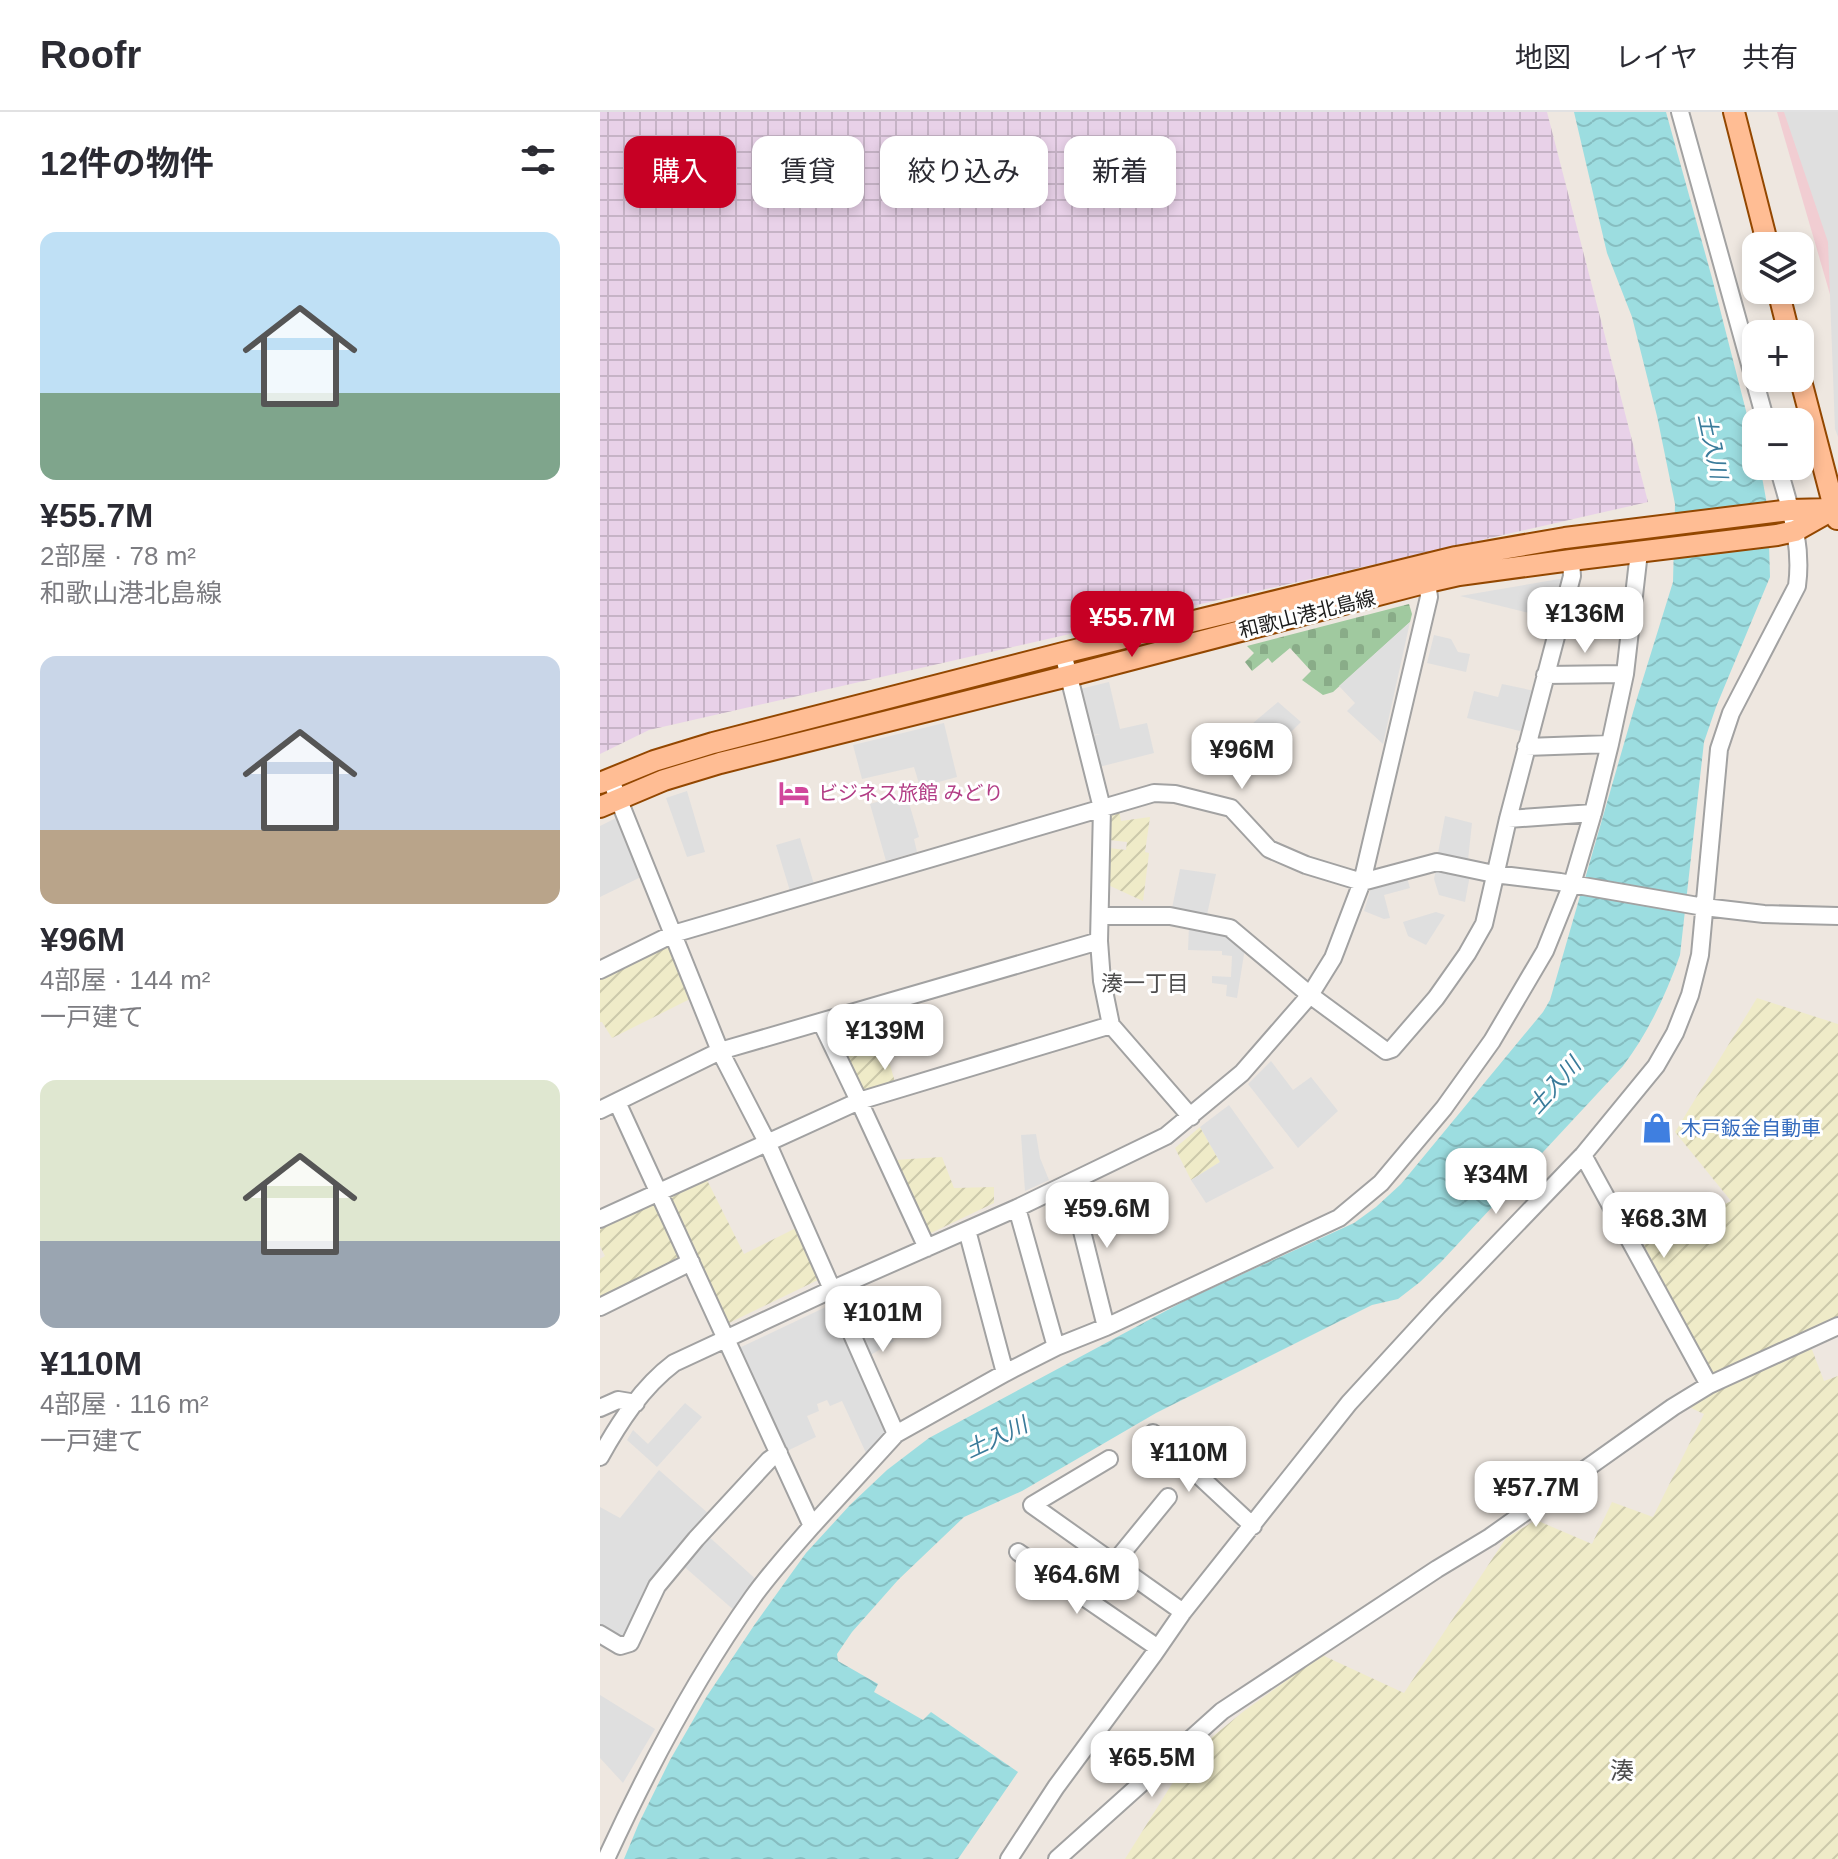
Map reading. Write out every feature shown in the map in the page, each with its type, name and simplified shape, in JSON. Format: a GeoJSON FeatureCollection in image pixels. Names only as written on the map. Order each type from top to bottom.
{"type":"FeatureCollection","features":[{"type":"Feature","properties":{"kind":"main road"},"geometry":{"type":"LineString","coordinates":[[1734,112],[1764,232]]}},
{"type":"Feature","properties":{"kind":"main road"},"geometry":{"type":"LineString","coordinates":[[1804,392],[1837,514]]}},
{"type":"Feature","properties":{"kind":"main road","name":"和歌山港北島線"},"geometry":{"type":"LineString","coordinates":[[600,807],[664,780],[720,763],[1068,676],[1543,541],[1782,511],[1837,514]]}},
{"type":"Feature","properties":{"kind":"main road","name":"和歌山港北島線"},"geometry":{"type":"LineString","coordinates":[[605,780],[713,743],[1063,653],[1426,573],[1459,575],[1786,533],[1837,514]]}},
{"type":"Feature","properties":{"kind":"street"},"geometry":{"type":"LineString","coordinates":[[1680,112],[1762,408]]}},
{"type":"Feature","properties":{"kind":"street"},"geometry":{"type":"LineString","coordinates":[[1009,1859],[1056,1787],[1183,1612],[1349,1403],[1583,1155],[1656,1066],[1675,1033],[1690,995],[1700,955],[1699,906],[1719,749],[1731,713],[1797,586],[1800,564],[1786,533],[1779,480]]}},
{"type":"Feature","properties":{"kind":"street"},"geometry":{"type":"LineString","coordinates":[[606,1859],[664,1740],[754,1596],[812,1526],[896,1434],[1056,1347],[1106,1327],[1339,1218],[1381,1183],[1444,1108],[1492,1041],[1545,951],[1577,885],[1625,674],[1639,552]]}},
{"type":"Feature","properties":{"kind":"street"},"geometry":{"type":"LineString","coordinates":[[1100,916],[1170,916],[1230,928],[1310,995],[1386,1051],[1392,1049],[1436,998],[1484,924],[1526,747],[1572,576],[1571,560]]}},
{"type":"Feature","properties":{"kind":"street"},"geometry":{"type":"LineString","coordinates":[[600,1457],[617,1427],[655,1377],[674,1363],[1017,1208],[1166,1136],[1242,1073],[1310,995],[1333,958],[1362,882],[1429,597],[1426,573]]}},
{"type":"Feature","properties":{"kind":"street"},"geometry":{"type":"LineString","coordinates":[[1063,653],[1102,808],[1099,941],[1102,981],[1111,1025],[1191,1117]]}},
{"type":"Feature","properties":{"kind":"street"},"geometry":{"type":"LineString","coordinates":[[1545,675],[1625,674]]}},
{"type":"Feature","properties":{"kind":"street"},"geometry":{"type":"LineString","coordinates":[[1526,747],[1610,744]]}},
{"type":"Feature","properties":{"kind":"street"},"geometry":{"type":"LineString","coordinates":[[605,780],[619,797],[720,1051],[767,1142],[896,1434]]}},
{"type":"Feature","properties":{"kind":"street"},"geometry":{"type":"LineString","coordinates":[[600,970],[673,934],[1154,793],[1175,794],[1231,808],[1269,849],[1306,865],[1362,882],[1437,862],[1699,906],[1764,914],[1838,916]]}},
{"type":"Feature","properties":{"kind":"street"},"geometry":{"type":"LineString","coordinates":[[1508,819],[1593,813]]}},
{"type":"Feature","properties":{"kind":"street"},"geometry":{"type":"LineString","coordinates":[[600,1110],[720,1051],[1099,941]]}},
{"type":"Feature","properties":{"kind":"street"},"geometry":{"type":"LineString","coordinates":[[821,1022],[927,1248]]}},
{"type":"Feature","properties":{"kind":"street"},"geometry":{"type":"LineString","coordinates":[[600,1219],[859,1101],[1111,1025]]}},
{"type":"Feature","properties":{"kind":"street"},"geometry":{"type":"LineString","coordinates":[[617,1102],[812,1526]]}},
{"type":"Feature","properties":{"kind":"street"},"geometry":{"type":"LineString","coordinates":[[1583,1155],[1709,1385]]}},
{"type":"Feature","properties":{"kind":"street"},"geometry":{"type":"LineString","coordinates":[[1070,1183],[1106,1327]]}},
{"type":"Feature","properties":{"kind":"street"},"geometry":{"type":"LineString","coordinates":[[1017,1208],[1056,1347]]}},
{"type":"Feature","properties":{"kind":"street"},"geometry":{"type":"LineString","coordinates":[[967,1230],[1005,1373]]}},
{"type":"Feature","properties":{"kind":"street"},"geometry":{"type":"LineString","coordinates":[[600,1307],[691,1262]]}},
{"type":"Feature","properties":{"kind":"street"},"geometry":{"type":"LineString","coordinates":[[1057,1859],[1222,1711],[1490,1537],[1673,1407],[1709,1385],[1838,1326]]}},
{"type":"Feature","properties":{"kind":"street"},"geometry":{"type":"LineString","coordinates":[[600,1408],[618,1400],[636,1403]]}},
{"type":"Feature","properties":{"kind":"street"},"geometry":{"type":"LineString","coordinates":[[1153,1433],[1253,1526]]}},
{"type":"Feature","properties":{"kind":"street"},"geometry":{"type":"LineString","coordinates":[[600,1634],[620,1646],[630,1643],[657,1586],[737,1494],[779,1453]]}},
{"type":"Feature","properties":{"kind":"street"},"geometry":{"type":"LineString","coordinates":[[1109,1459],[1032,1505],[1183,1612]]}},
{"type":"Feature","properties":{"kind":"street"},"geometry":{"type":"LineString","coordinates":[[1114,1563],[1168,1497]]}},
{"type":"Feature","properties":{"kind":"street"},"geometry":{"type":"LineString","coordinates":[[1018,1552],[1158,1648]]}},
{"type":"Feature","properties":{"kind":"shaded area"},"geometry":{"type":"Polygon","coordinates":[[[600,112],[1547,112],[1648,502],[649,730],[600,754],[600,112]]]}},
{"type":"Feature","properties":{"kind":"shaded area"},"geometry":{"type":"Polygon","coordinates":[[[1777,112],[1838,112],[1838,322],[1777,112]]]}},
{"type":"Feature","properties":{"kind":"shaded area"},"geometry":{"type":"Polygon","coordinates":[[[1784,112],[1838,112],[1838,437],[1835,429],[1828,242],[1784,112]]]}},
{"type":"Feature","properties":{"kind":"shaded area"},"geometry":{"type":"Polygon","coordinates":[[[1565,578],[1553,619],[1460,596],[1565,578]]]}},
{"type":"Feature","properties":{"kind":"shaded area"},"geometry":{"type":"Polygon","coordinates":[[[1410,622],[1383,744],[1347,711],[1355,703],[1339,686],[1410,622]]]}},
{"type":"Feature","properties":{"kind":"shaded area"},"geometry":{"type":"Polygon","coordinates":[[[1434,635],[1451,639],[1458,652],[1470,654],[1466,672],[1427,663],[1434,635]]]}},
{"type":"Feature","properties":{"kind":"shaded area"},"geometry":{"type":"Polygon","coordinates":[[[1109,682],[1120,729],[1147,723],[1154,753],[1099,767],[1092,736],[1101,734],[1091,735],[1080,689],[1109,682]]]}},
{"type":"Feature","properties":{"kind":"shaded area"},"geometry":{"type":"Polygon","coordinates":[[[1502,684],[1535,691],[1524,732],[1467,718],[1474,691],[1498,697],[1502,684]]]}},
{"type":"Feature","properties":{"kind":"shaded area"},"geometry":{"type":"Polygon","coordinates":[[[1278,702],[1301,722],[1271,752],[1246,729],[1278,702]]]}},
{"type":"Feature","properties":{"kind":"shaded area"},"geometry":{"type":"Polygon","coordinates":[[[944,723],[957,777],[920,787],[914,767],[862,779],[853,745],[944,723]]]}},
{"type":"Feature","properties":{"kind":"shaded area"},"geometry":{"type":"Polygon","coordinates":[[[687,791],[705,852],[687,857],[666,798],[687,791]]]}},
{"type":"Feature","properties":{"kind":"shaded area"},"geometry":{"type":"Polygon","coordinates":[[[906,793],[919,837],[914,839],[917,852],[886,861],[870,804],[906,793]]]}},
{"type":"Feature","properties":{"kind":"shaded area"},"geometry":{"type":"Polygon","coordinates":[[[1119,810],[1121,821],[1150,817],[1143,901],[1108,885],[1109,848],[1126,850],[1127,842],[1109,840],[1109,817],[1119,810]]]}},
{"type":"Feature","properties":{"kind":"shaded area"},"geometry":{"type":"Polygon","coordinates":[[[1445,816],[1472,823],[1468,860],[1438,853],[1445,816]]]}},
{"type":"Feature","properties":{"kind":"shaded area"},"geometry":{"type":"Polygon","coordinates":[[[618,817],[643,876],[600,897],[600,826],[618,817]]]}},
{"type":"Feature","properties":{"kind":"shaded area"},"geometry":{"type":"Polygon","coordinates":[[[800,838],[814,884],[790,891],[776,845],[800,838]]]}},
{"type":"Feature","properties":{"kind":"shaded area"},"geometry":{"type":"Polygon","coordinates":[[[1180,869],[1216,874],[1206,919],[1171,913],[1180,869]]]}},
{"type":"Feature","properties":{"kind":"shaded area"},"geometry":{"type":"Polygon","coordinates":[[[1436,869],[1470,875],[1465,902],[1439,895],[1434,879],[1436,869]]]}},
{"type":"Feature","properties":{"kind":"shaded area"},"geometry":{"type":"Polygon","coordinates":[[[1406,874],[1410,888],[1384,895],[1390,918],[1384,919],[1364,911],[1372,885],[1406,874]]]}},
{"type":"Feature","properties":{"kind":"shaded area"},"geometry":{"type":"Polygon","coordinates":[[[1436,912],[1445,915],[1426,945],[1408,936],[1403,922],[1436,912]]]}},
{"type":"Feature","properties":{"kind":"shaded area"},"geometry":{"type":"Polygon","coordinates":[[[1189,926],[1226,933],[1245,948],[1237,998],[1226,996],[1227,985],[1212,983],[1212,976],[1231,977],[1232,956],[1222,955],[1222,951],[1188,950],[1189,926]]]}},
{"type":"Feature","properties":{"kind":"shaded area"},"geometry":{"type":"Polygon","coordinates":[[[664,945],[673,949],[692,998],[612,1038],[600,1022],[600,976],[664,945]]]}},
{"type":"Feature","properties":{"kind":"shaded area"},"geometry":{"type":"Polygon","coordinates":[[[1757,998],[1838,1024],[1838,1316],[1712,1375],[1644,1245],[1731,1201],[1675,1132],[1757,998]]]}},
{"type":"Feature","properties":{"kind":"shaded area"},"geometry":{"type":"Polygon","coordinates":[[[875,1014],[895,1082],[867,1091],[858,1087],[834,1033],[838,1024],[875,1014]]]}},
{"type":"Feature","properties":{"kind":"shaded area"},"geometry":{"type":"Polygon","coordinates":[[[1271,1061],[1293,1090],[1311,1077],[1338,1111],[1298,1148],[1248,1084],[1271,1061]]]}},
{"type":"Feature","properties":{"kind":"shaded area"},"geometry":{"type":"Polygon","coordinates":[[[1229,1105],[1274,1168],[1206,1203],[1191,1180],[1220,1162],[1200,1127],[1229,1105]]]}},
{"type":"Feature","properties":{"kind":"shaded area"},"geometry":{"type":"Polygon","coordinates":[[[1200,1127],[1220,1162],[1191,1180],[1175,1148],[1200,1127]]]}},
{"type":"Feature","properties":{"kind":"shaded area"},"geometry":{"type":"Polygon","coordinates":[[[1036,1134],[1040,1158],[1049,1180],[1025,1191],[1021,1135],[1036,1134]]]}},
{"type":"Feature","properties":{"kind":"shaded area"},"geometry":{"type":"Polygon","coordinates":[[[942,1157],[954,1188],[994,1187],[994,1203],[929,1234],[894,1160],[942,1157]]]}},
{"type":"Feature","properties":{"kind":"shaded area"},"geometry":{"type":"Polygon","coordinates":[[[706,1178],[744,1254],[798,1227],[822,1278],[727,1324],[670,1197],[706,1178]]]}},
{"type":"Feature","properties":{"kind":"shaded area"},"geometry":{"type":"Polygon","coordinates":[[[652,1202],[658,1206],[680,1252],[676,1261],[600,1298],[600,1259],[605,1256],[600,1246],[600,1226],[652,1202]]]}},
{"type":"Feature","properties":{"kind":"shaded area"},"geometry":{"type":"Polygon","coordinates":[[[869,1289],[894,1341],[869,1356],[844,1301],[869,1289]]]}},
{"type":"Feature","properties":{"kind":"shaded area"},"geometry":{"type":"Polygon","coordinates":[[[830,1305],[888,1432],[867,1455],[842,1401],[830,1406],[827,1400],[817,1404],[819,1411],[807,1416],[816,1437],[785,1452],[739,1348],[830,1305]]]}},
{"type":"Feature","properties":{"kind":"shaded area"},"geometry":{"type":"Polygon","coordinates":[[[1811,1347],[1824,1381],[1838,1376],[1838,1859],[1125,1859],[1190,1755],[1244,1711],[1322,1655],[1404,1693],[1506,1538],[1536,1520],[1592,1544],[1612,1502],[1653,1517],[1704,1414],[1689,1407],[1718,1390],[1811,1347]]]}},
{"type":"Feature","properties":{"kind":"shaded area"},"geometry":{"type":"Polygon","coordinates":[[[685,1403],[702,1417],[657,1467],[627,1440],[633,1430],[648,1444],[685,1403]]]}},
{"type":"Feature","properties":{"kind":"shaded area"},"geometry":{"type":"Polygon","coordinates":[[[659,1470],[709,1514],[661,1567],[626,1637],[618,1638],[600,1629],[600,1507],[620,1518],[659,1470]]]}},
{"type":"Feature","properties":{"kind":"shaded area"},"geometry":{"type":"Polygon","coordinates":[[[706,1534],[760,1583],[736,1612],[680,1563],[706,1534]]]}},
{"type":"Feature","properties":{"kind":"shaded area"},"geometry":{"type":"Polygon","coordinates":[[[600,1695],[655,1729],[623,1783],[600,1758],[600,1695]]]}},
{"type":"Feature","properties":{"kind":"green space"},"geometry":{"type":"Polygon","coordinates":[[[1409,604],[1412,614],[1410,622],[1333,692],[1323,695],[1302,680],[1311,671],[1290,648],[1272,663],[1268,658],[1252,671],[1245,662],[1254,653],[1247,646],[1409,604]]]}},
{"type":"Feature","properties":{"kind":"water","name":"土入川"},"geometry":{"type":"Polygon","coordinates":[[[1574,112],[1666,112],[1745,408],[1742,408],[1742,480],[1763,480],[1768,510],[1770,577],[1704,742],[1680,955],[1648,1027],[1623,1066],[1441,1262],[1398,1299],[1372,1305],[1156,1413],[1022,1491],[964,1517],[898,1580],[852,1632],[837,1654],[838,1661],[878,1684],[874,1692],[923,1720],[931,1712],[1018,1772],[958,1859],[624,1859],[670,1760],[707,1696],[755,1624],[806,1553],[887,1470],[929,1438],[1188,1299],[1354,1223],[1401,1184],[1543,1012],[1550,1000],[1673,582],[1675,504],[1632,317],[1607,253],[1574,112]]]}},
{"type":"Feature","properties":{"kind":"place","name":"ビジネス旅館 みどり"},"geometry":{"type":"Point","coordinates":[794,793]}},
{"type":"Feature","properties":{"kind":"place","name":"木戸鈑金自動車"},"geometry":{"type":"Point","coordinates":[1657,1128]}},
{"type":"Feature","properties":{"kind":"district","name":"湊一丁目"},"geometry":{"type":"Point","coordinates":[1145,983]}},
{"type":"Feature","properties":{"kind":"district","name":"湊"},"geometry":{"type":"Point","coordinates":[1622,1771]}}]}
